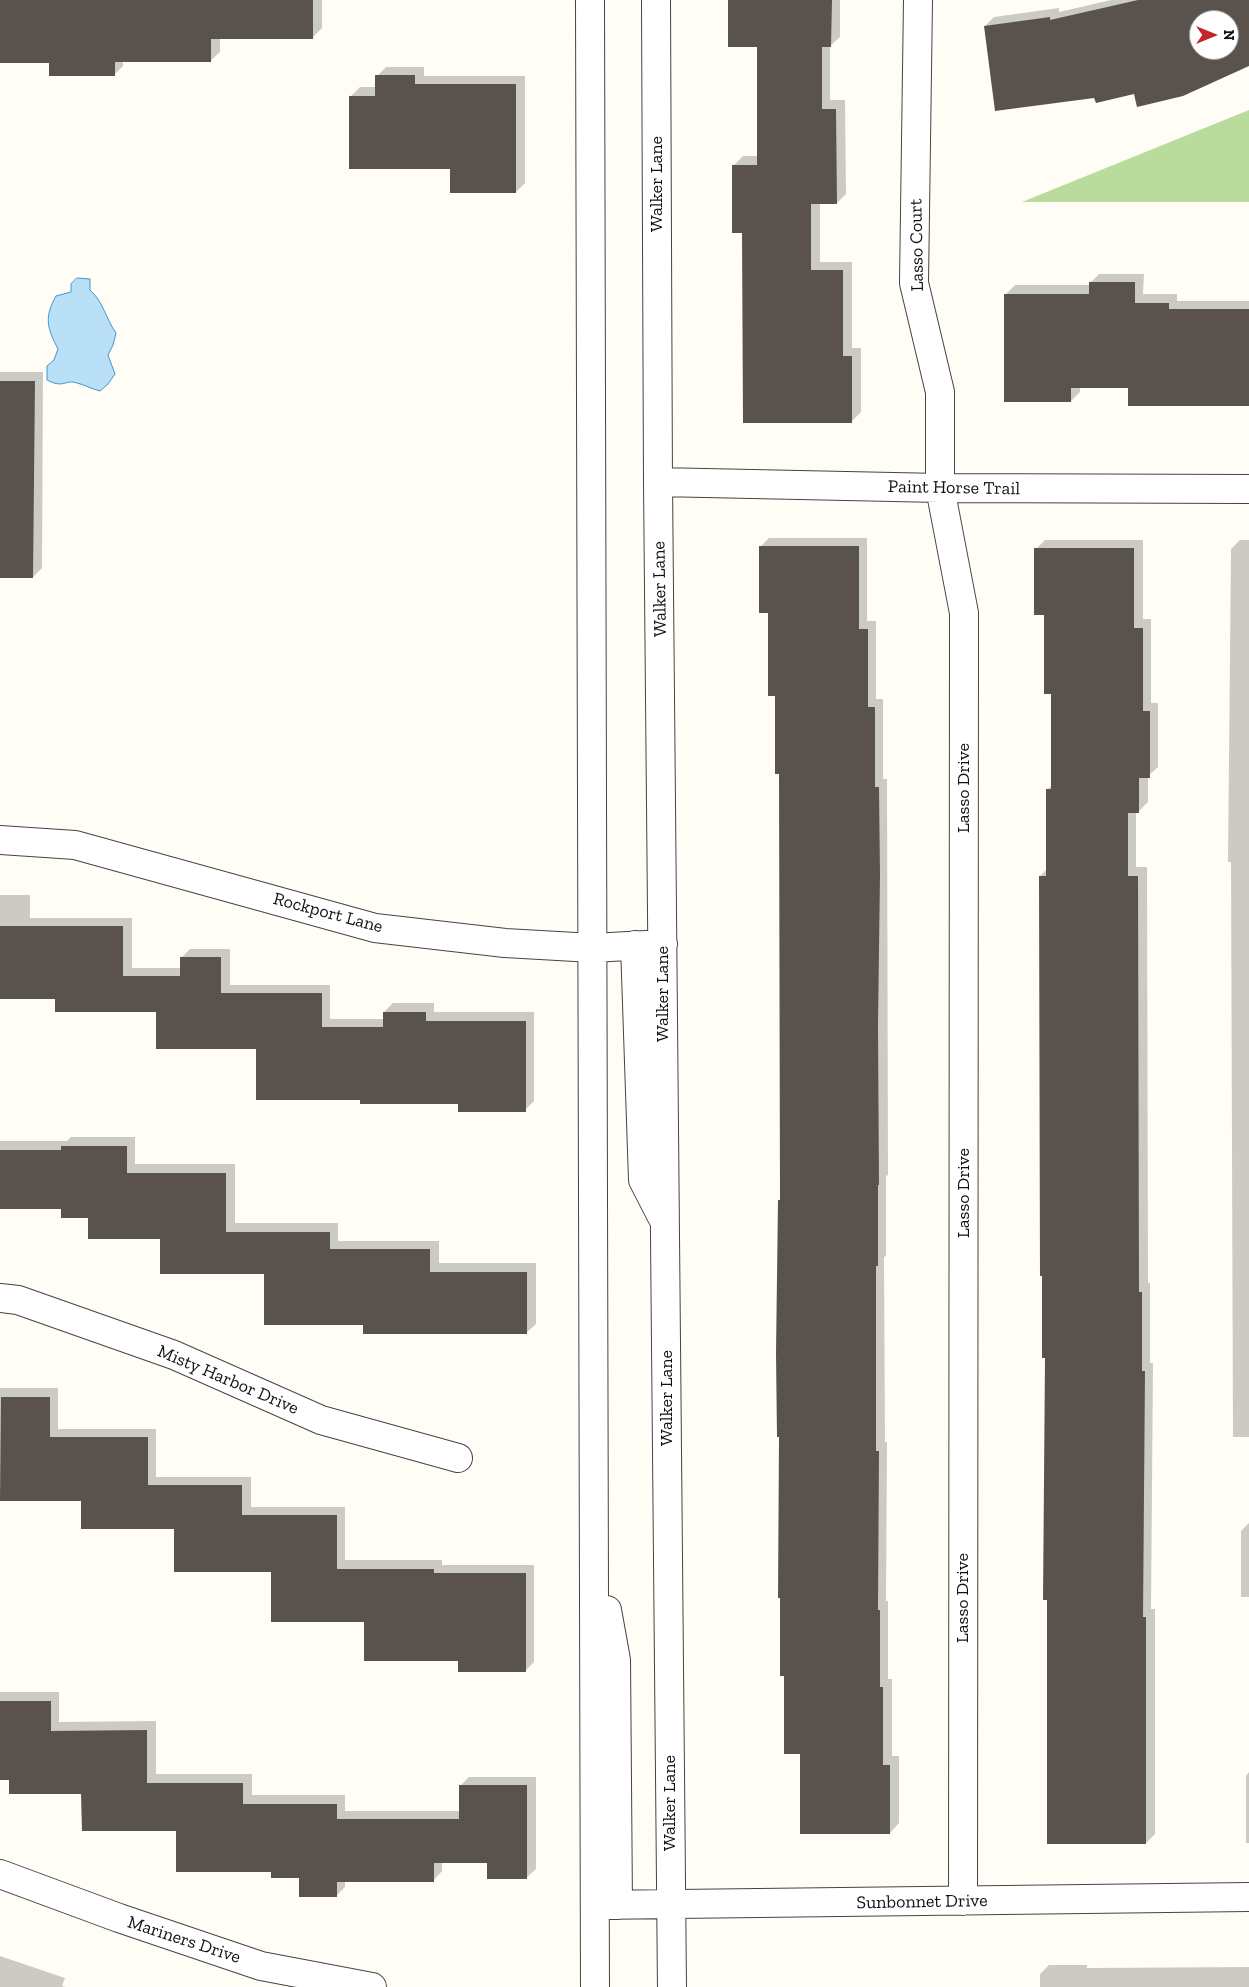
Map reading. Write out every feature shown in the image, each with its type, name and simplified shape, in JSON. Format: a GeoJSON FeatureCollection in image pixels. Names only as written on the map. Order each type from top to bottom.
{"type":"FeatureCollection","features":[{"type":"Feature","properties":{"kind":"street"},"geometry":{"type":"LineString","coordinates":[[590,0],[594,1552],[616,1660],[606,1905],[595,1987]]}},
{"type":"Feature","properties":{"kind":"street","name":"Walker Lane"},"geometry":{"type":"LineString","coordinates":[[656,0],[658,482],[672,1987]]}},
{"type":"Feature","properties":{"kind":"street","name":"Lasso Court"},"geometry":{"type":"LineString","coordinates":[[918,0],[914,283],[940,392],[940,488]]}},
{"type":"Feature","properties":{"kind":"street","name":"Paint Horse Trail"},"geometry":{"type":"LineString","coordinates":[[658,482],[940,488],[1249,489]]}},
{"type":"Feature","properties":{"kind":"street","name":"Lasso Drive"},"geometry":{"type":"LineString","coordinates":[[940,488],[964,613],[963,1901]]}},
{"type":"Feature","properties":{"kind":"street","name":"Rockport Lane"},"geometry":{"type":"LineString","coordinates":[[0,840],[75,844],[375,928],[504,944],[593,948],[663,944]]}},
{"type":"Feature","properties":{"kind":"street"},"geometry":{"type":"LineString","coordinates":[[635,945],[644,1180],[665,1222]]}},
{"type":"Feature","properties":{"kind":"street","name":"Misty Harbor Drive"},"geometry":{"type":"LineString","coordinates":[[0,1298],[18,1300],[174,1355],[321,1420],[458,1458]]}},
{"type":"Feature","properties":{"kind":"street","name":"Mariners Drive"},"geometry":{"type":"LineString","coordinates":[[0,1874],[119,1918],[261,1966],[372,1987]]}},
{"type":"Feature","properties":{"kind":"street","name":"Sunbonnet Drive"},"geometry":{"type":"LineString","coordinates":[[606,1905],[1249,1897]]}},
{"type":"Feature","properties":{"kind":"green space"},"geometry":{"type":"Polygon","coordinates":[[[1249,110],[1249,202],[1022,202],[1249,110]]]}},
{"type":"Feature","properties":{"kind":"water"},"geometry":{"type":"Polygon","coordinates":[[[77,278],[90,279],[90,290],[98,299],[116,333],[108,355],[115,374],[100,391],[73,382],[57,384],[47,380],[47,366],[54,360],[58,349],[49,329],[48,316],[56,296],[71,292],[71,284],[77,278]]]}},
{"type":"Feature","properties":{"kind":"building"},"geometry":{"type":"Polygon","coordinates":[[[0,0],[313,0],[313,39],[211,39],[211,62],[115,62],[115,76],[49,76],[49,63],[0,63],[0,0]]]}},
{"type":"Feature","properties":{"kind":"building"},"geometry":{"type":"Polygon","coordinates":[[[728,0],[832,0],[831,47],[822,47],[822,109],[836,109],[837,204],[811,204],[811,270],[843,270],[843,356],[852,356],[852,423],[743,423],[742,233],[732,233],[732,165],[757,165],[757,47],[728,47],[728,0]]]}},
{"type":"Feature","properties":{"kind":"building"},"geometry":{"type":"Polygon","coordinates":[[[1138,0],[1249,0],[1249,66],[1183,96],[1137,107],[1134,94],[1096,103],[1094,98],[995,111],[984,26],[1050,17],[1050,20],[1138,0]]]}},
{"type":"Feature","properties":{"kind":"building"},"geometry":{"type":"Polygon","coordinates":[[[375,75],[415,75],[415,84],[516,84],[516,193],[450,193],[450,169],[349,169],[349,96],[375,96],[375,75]]]}},
{"type":"Feature","properties":{"kind":"building"},"geometry":{"type":"Polygon","coordinates":[[[1089,282],[1135,282],[1135,303],[1169,303],[1169,309],[1249,309],[1249,406],[1128,406],[1128,388],[1071,388],[1071,402],[1004,402],[1004,294],[1089,294],[1089,282]]]}},
{"type":"Feature","properties":{"kind":"building"},"geometry":{"type":"Polygon","coordinates":[[[0,381],[35,381],[33,578],[0,578],[0,381]]]}},
{"type":"Feature","properties":{"kind":"building"},"geometry":{"type":"Polygon","coordinates":[[[759,546],[859,546],[859,629],[868,629],[868,707],[875,707],[875,787],[879,787],[879,1185],[878,1266],[876,1266],[876,1451],[879,1451],[878,1610],[880,1610],[880,1687],[883,1687],[883,1765],[890,1765],[890,1834],[800,1834],[800,1754],[784,1754],[784,1676],[780,1676],[780,1598],[778,1598],[779,1437],[777,1437],[776,1353],[778,1200],[780,1200],[779,774],[775,774],[775,696],[768,696],[768,613],[759,613],[759,546]]]}},
{"type":"Feature","properties":{"kind":"building"},"geometry":{"type":"Polygon","coordinates":[[[1034,548],[1134,548],[1134,628],[1143,628],[1143,711],[1150,711],[1150,778],[1139,778],[1139,813],[1128,813],[1128,876],[1138,876],[1139,1292],[1142,1292],[1142,1371],[1145,1371],[1143,1617],[1146,1617],[1146,1844],[1047,1844],[1047,1600],[1043,1600],[1045,1358],[1042,1358],[1042,1276],[1040,1276],[1039,876],[1046,876],[1046,789],[1051,789],[1051,694],[1044,694],[1044,615],[1034,615],[1034,548]]]}},
{"type":"Feature","properties":{"kind":"building"},"geometry":{"type":"Polygon","coordinates":[[[0,926],[123,926],[123,976],[180,976],[180,957],[221,957],[221,993],[322,993],[322,1027],[383,1027],[383,1012],[426,1012],[426,1021],[526,1021],[526,1112],[458,1112],[458,1104],[360,1104],[360,1100],[256,1100],[256,1049],[156,1049],[156,1012],[55,1012],[55,999],[0,999],[0,926]]]}},
{"type":"Feature","properties":{"kind":"building"},"geometry":{"type":"Polygon","coordinates":[[[61,1146],[127,1146],[127,1173],[226,1173],[226,1232],[330,1232],[330,1249],[430,1249],[430,1272],[527,1272],[527,1334],[363,1334],[363,1325],[264,1325],[264,1274],[160,1274],[160,1239],[88,1239],[88,1218],[61,1218],[61,1209],[0,1209],[0,1150],[61,1150],[61,1146]]]}},
{"type":"Feature","properties":{"kind":"building"},"geometry":{"type":"Polygon","coordinates":[[[1,1397],[50,1397],[50,1437],[148,1437],[148,1485],[242,1485],[242,1515],[337,1515],[337,1569],[434,1569],[434,1573],[526,1573],[526,1672],[458,1672],[458,1661],[364,1661],[364,1622],[271,1622],[271,1572],[174,1572],[174,1529],[81,1529],[81,1501],[0,1501],[1,1397]]]}},
{"type":"Feature","properties":{"kind":"building"},"geometry":{"type":"Polygon","coordinates":[[[0,1701],[51,1701],[51,1731],[147,1730],[147,1783],[243,1783],[243,1804],[337,1804],[337,1819],[459,1819],[459,1785],[527,1785],[527,1879],[487,1879],[487,1863],[434,1863],[434,1882],[337,1882],[337,1897],[299,1897],[299,1878],[271,1878],[271,1872],[176,1872],[176,1831],[82,1831],[81,1794],[9,1794],[9,1780],[0,1780],[0,1701]]]}}]}
